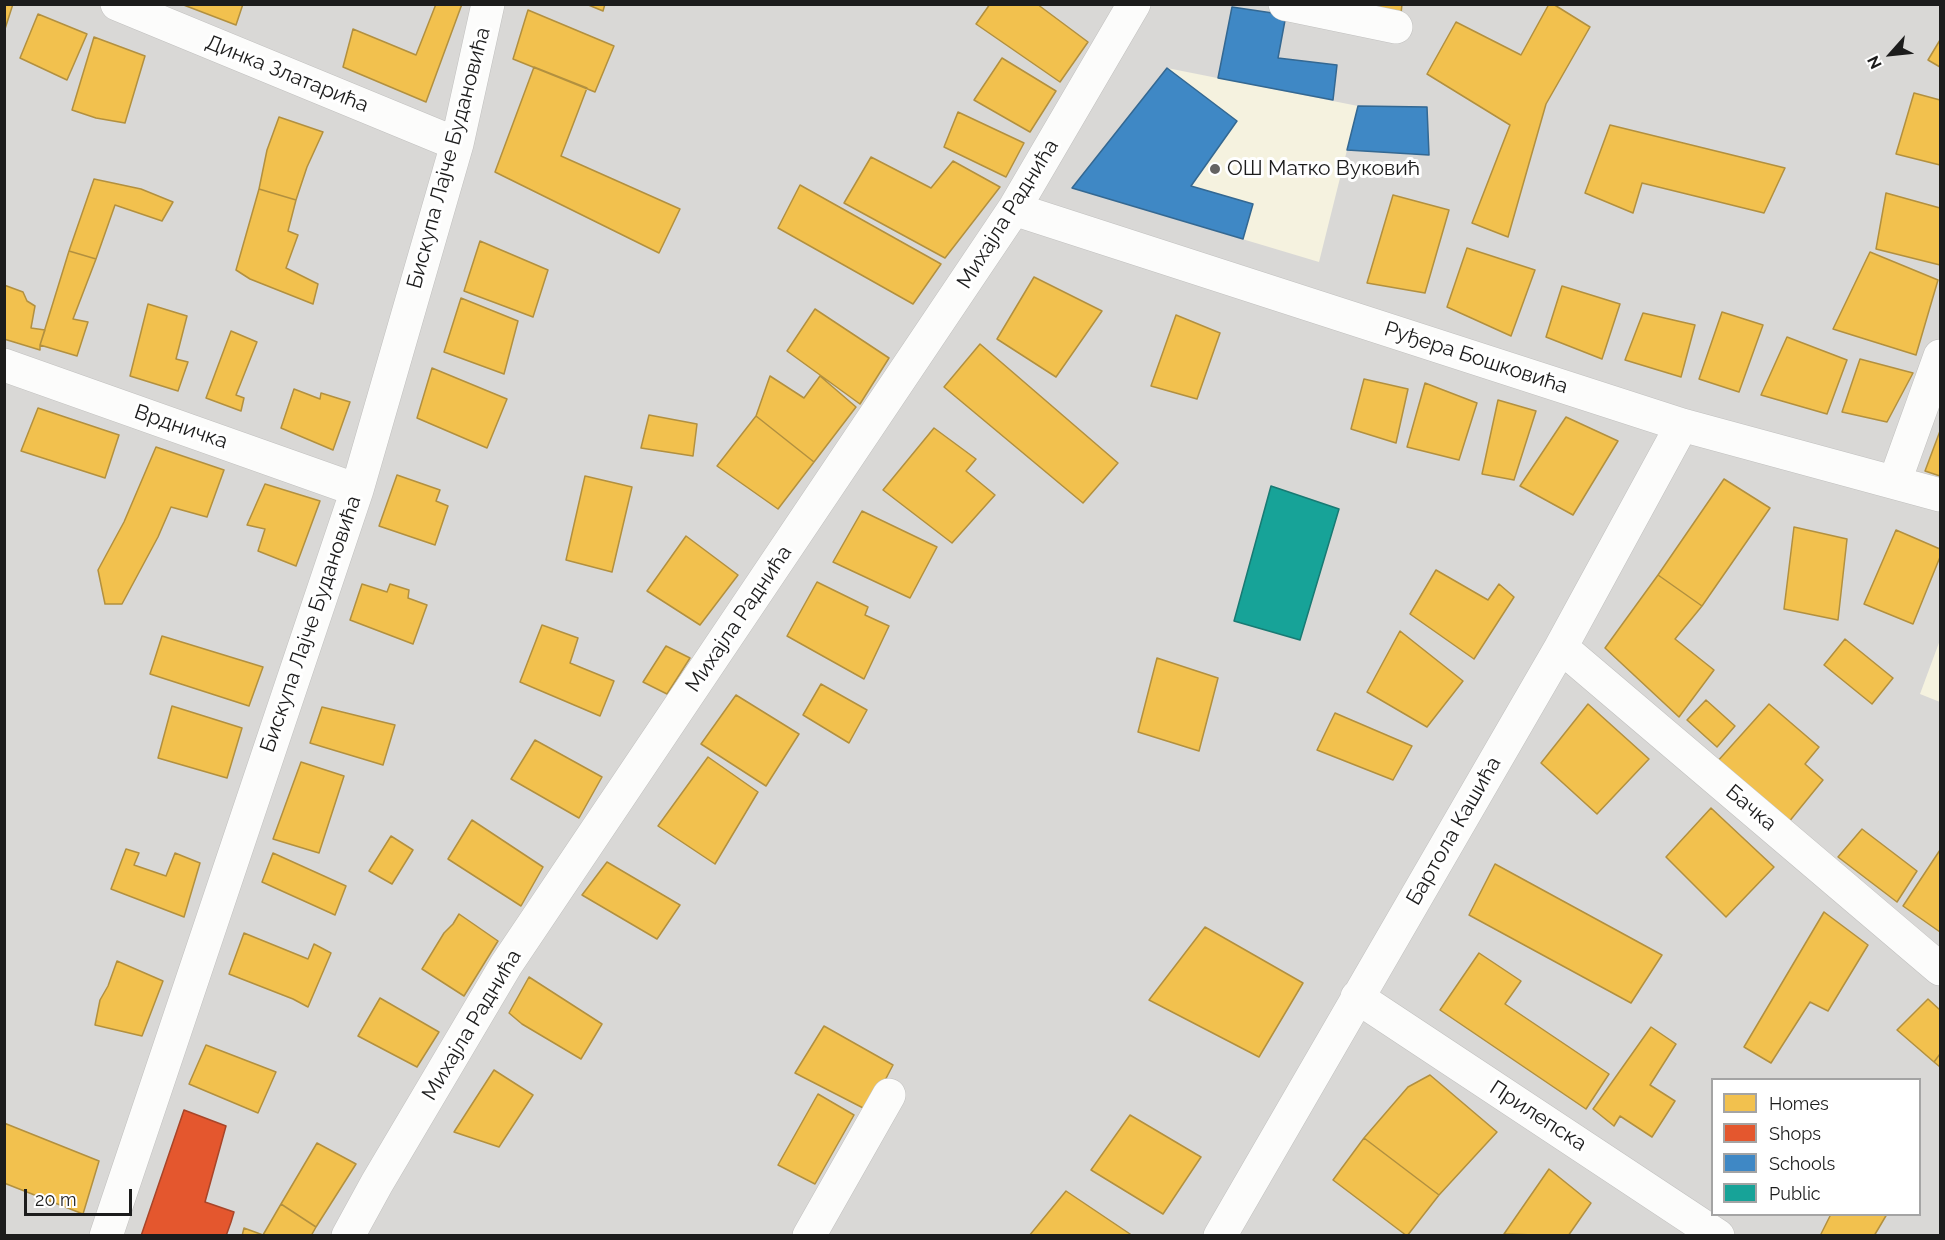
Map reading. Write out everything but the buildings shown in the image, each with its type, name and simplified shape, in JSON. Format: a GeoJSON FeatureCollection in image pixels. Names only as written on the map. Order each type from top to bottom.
{"type":"FeatureCollection","features":[{"type":"Feature","properties":{"kind":"street","name":"Динка Златарића"},"geometry":{"type":"LineString","coordinates":[[117,4],[457,144]]}},
{"type":"Feature","properties":{"kind":"street","name":"Бискупа Лајче Будановића"},"geometry":{"type":"LineString","coordinates":[[106,1236],[357,490],[457,144],[488,4]]}},
{"type":"Feature","properties":{"kind":"street","name":"Михајла Раднића"},"geometry":{"type":"LineString","coordinates":[[348,1236],[506,965],[1014,208],[1134,4]]}},
{"type":"Feature","properties":{"kind":"street"},"geometry":{"type":"LineString","coordinates":[[1285,4],[1396,27]]}},
{"type":"Feature","properties":{"kind":"street","name":"Руђера Бошковића"},"geometry":{"type":"LineString","coordinates":[[1014,208],[1682,424],[1941,495]]}},
{"type":"Feature","properties":{"kind":"street"},"geometry":{"type":"LineString","coordinates":[[1895,481],[1941,356]]}},
{"type":"Feature","properties":{"kind":"street","name":"Врдничка"},"geometry":{"type":"LineString","coordinates":[[4,365],[357,490]]}},
{"type":"Feature","properties":{"kind":"street","name":"Бартола Кашића"},"geometry":{"type":"LineString","coordinates":[[1220,1236],[1561,647],[1682,424]]}},
{"type":"Feature","properties":{"kind":"street","name":"Бачка"},"geometry":{"type":"LineString","coordinates":[[1561,647],[1941,969]]}},
{"type":"Feature","properties":{"kind":"street","name":"Прилепска"},"geometry":{"type":"LineString","coordinates":[[1357,997],[1718,1236]]}},
{"type":"Feature","properties":{"kind":"street"},"geometry":{"type":"LineString","coordinates":[[809,1236],[889,1095]]}},
{"type":"Feature","properties":{"kind":"shaded area"},"geometry":{"type":"Polygon","coordinates":[[[5,5],[1940,5],[1940,1235],[5,1236],[5,5]]]}},
{"type":"Feature","properties":{"kind":"shaded area","name":"ОШ Матко Вуковић"},"geometry":{"type":"Polygon","coordinates":[[[1167,68],[1358,106],[1319,262],[1072,188],[1167,68]]]}},
{"type":"Feature","properties":{"kind":"shaded area"},"geometry":{"type":"Polygon","coordinates":[[[1940,640],[1940,702],[1920,694],[1940,640]]]}},
{"type":"Feature","properties":{"kind":"place","name":"ОШ Матко Вуковић"},"geometry":{"type":"Point","coordinates":[1215,169]}}]}
